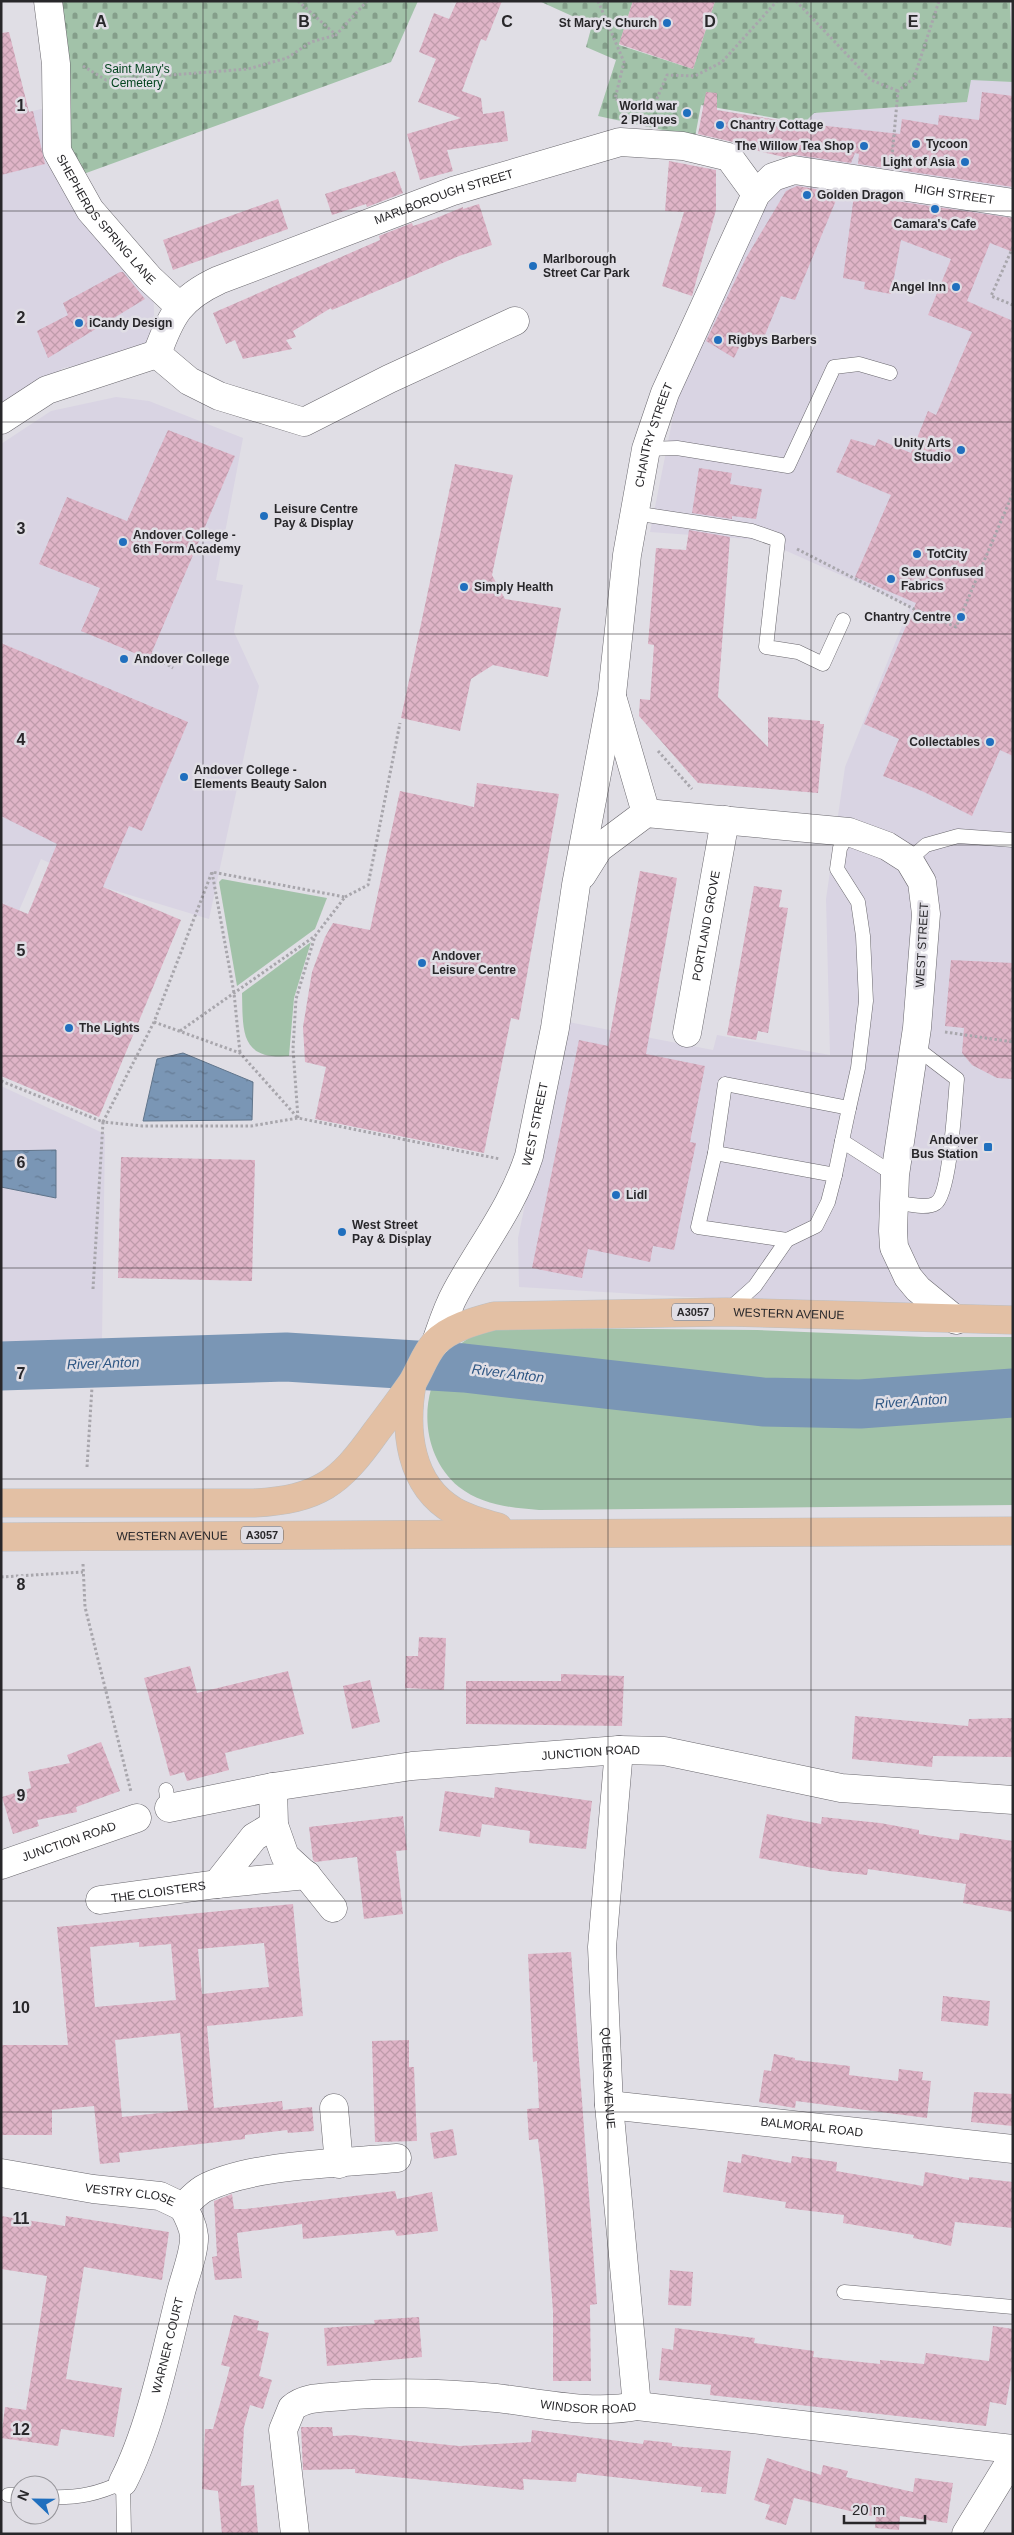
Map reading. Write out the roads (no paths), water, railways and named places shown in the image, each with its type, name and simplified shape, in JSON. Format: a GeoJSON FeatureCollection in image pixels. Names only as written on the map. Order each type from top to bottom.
{"type":"FeatureCollection","features":[{"type":"Feature","properties":{"kind":"main road","name":"WESTERN AVENUE"},"geometry":{"type":"LineString","coordinates":[[1,1503],[254,1503],[298,1498],[330,1484],[356,1460],[413,1381],[433,1347],[462,1327],[480,1320],[502,1315],[726,1312],[956,1320],[1013,1320]]}},
{"type":"Feature","properties":{"kind":"main road","name":"WESTERN AVENUE"},"geometry":{"type":"LineString","coordinates":[[413,1381],[408,1418],[409,1444],[422,1475],[432,1491],[452,1510],[466,1518],[523,1534]]}},
{"type":"Feature","properties":{"kind":"main road","name":"WESTERN AVENUE"},"geometry":{"type":"LineString","coordinates":[[1,1537],[1013,1531]]}},
{"type":"Feature","properties":{"kind":"street","name":"SHEPHERDS SPRING LANE"},"geometry":{"type":"LineString","coordinates":[[48,1],[56,64],[56,151],[90,210],[149,278],[179,306]]}},
{"type":"Feature","properties":{"kind":"street"},"geometry":{"type":"LineString","coordinates":[[596,126],[620,142]]}},
{"type":"Feature","properties":{"kind":"street","name":"MARLBOROUGH STREET"},"geometry":{"type":"LineString","coordinates":[[157,354],[167,325],[179,306],[201,288],[453,191],[620,142],[683,146],[729,157],[756,194]]}},
{"type":"Feature","properties":{"kind":"street","name":"HIGH STREET"},"geometry":{"type":"LineString","coordinates":[[756,194],[773,178],[794,170],[1013,203]]}},
{"type":"Feature","properties":{"kind":"street","name":"CHANTRY STREET"},"geometry":{"type":"LineString","coordinates":[[592,802],[612,694],[634,514],[646,449],[665,393],[756,194]]}},
{"type":"Feature","properties":{"kind":"street"},"geometry":{"type":"LineString","coordinates":[[1,420],[47,390],[157,354],[198,387],[242,405],[304,422],[388,379],[515,320]]}},
{"type":"Feature","properties":{"kind":"street","name":"CHANTRY STREET"},"geometry":{"type":"LineString","coordinates":[[612,694],[646,813]]}},
{"type":"Feature","properties":{"kind":"street","name":"WEST STREET"},"geometry":{"type":"LineString","coordinates":[[433,1347],[456,1292],[504,1212],[523,1176],[529,1156],[555,1028],[576,885],[592,802]]}},
{"type":"Feature","properties":{"kind":"street","name":"WEST STREET"},"geometry":{"type":"LineString","coordinates":[[576,885],[599,848],[646,813],[849,832],[887,846],[909,860],[922,882],[926,898],[916,1037],[895,1175],[894,1247],[900,1262],[918,1289],[956,1320]]}},
{"type":"Feature","properties":{"kind":"street","name":"PORTLAND GROVE"},"geometry":{"type":"LineString","coordinates":[[687,1033],[725,820]]}},
{"type":"Feature","properties":{"kind":"street","name":"JUNCTION ROAD"},"geometry":{"type":"LineString","coordinates":[[168,1799],[273,1787],[412,1766],[619,1750],[664,1752],[841,1788],[1013,1800]]}},
{"type":"Feature","properties":{"kind":"street","name":"QUEENS AVENUE"},"geometry":{"type":"LineString","coordinates":[[619,1750],[602,1947],[609,2105],[636,2406]]}},
{"type":"Feature","properties":{"kind":"street"},"geometry":{"type":"LineString","coordinates":[[273,1787],[274,1824],[285,1856],[307,1876],[333,1908]]}},
{"type":"Feature","properties":{"kind":"street","name":"JUNCTION ROAD"},"geometry":{"type":"LineString","coordinates":[[1,1865],[137,1818]]}},
{"type":"Feature","properties":{"kind":"street","name":"THE CLOISTERS"},"geometry":{"type":"LineString","coordinates":[[217,1884],[254,1837],[274,1824]]}},
{"type":"Feature","properties":{"kind":"street","name":"THE CLOISTERS"},"geometry":{"type":"LineString","coordinates":[[100,1900],[217,1884],[307,1876]]}},
{"type":"Feature","properties":{"kind":"street","name":"BALMORAL ROAD"},"geometry":{"type":"LineString","coordinates":[[609,2105],[1013,2149]]}},
{"type":"Feature","properties":{"kind":"street"},"geometry":{"type":"LineString","coordinates":[[334,2108],[339,2164]]}},
{"type":"Feature","properties":{"kind":"street","name":"VESTRY CLOSE"},"geometry":{"type":"LineString","coordinates":[[1,2173],[93,2189],[160,2196],[183,2207],[204,2189],[231,2179],[270,2170],[397,2158]]}},
{"type":"Feature","properties":{"kind":"street","name":"WARNER COURT"},"geometry":{"type":"LineString","coordinates":[[123,2482],[132,2465],[159,2378],[188,2264],[194,2236],[190,2218],[183,2207]]}},
{"type":"Feature","properties":{"kind":"street","name":"WINDSOR ROAD"},"geometry":{"type":"LineString","coordinates":[[295,2534],[283,2430],[286,2419],[298,2403],[308,2399],[357,2395],[430,2393],[572,2407],[624,2408],[636,2406],[1013,2449]]}},
{"type":"Feature","properties":{"kind":"street"},"geometry":{"type":"LineString","coordinates":[[966,2534],[1013,2458]]}},
{"type":"Feature","properties":{"kind":"lane"},"geometry":{"type":"LineString","coordinates":[[646,449],[678,448],[788,466],[834,367],[859,364],[890,373]]}},
{"type":"Feature","properties":{"kind":"lane"},"geometry":{"type":"LineString","coordinates":[[634,514],[752,531],[778,540],[766,647],[798,652],[823,664],[843,620]]}},
{"type":"Feature","properties":{"kind":"lane"},"geometry":{"type":"LineString","coordinates":[[726,1312],[755,1286],[787,1240],[816,1226],[828,1202],[835,1175],[858,1068],[866,1001],[863,936],[858,902],[837,869],[840,848],[849,832]]}},
{"type":"Feature","properties":{"kind":"lane"},"geometry":{"type":"LineString","coordinates":[[909,860],[926,844],[958,836],[1013,840]]}},
{"type":"Feature","properties":{"kind":"lane"},"geometry":{"type":"LineString","coordinates":[[894,1202],[927,1206],[935,1204],[942,1197],[947,1178],[957,1079],[916,1037]]}},
{"type":"Feature","properties":{"kind":"lane"},"geometry":{"type":"LineString","coordinates":[[787,1240],[698,1227],[714,1153],[725,1084],[849,1108]]}},
{"type":"Feature","properties":{"kind":"lane"},"geometry":{"type":"LineString","coordinates":[[842,1141],[895,1175]]}},
{"type":"Feature","properties":{"kind":"lane"},"geometry":{"type":"LineString","coordinates":[[714,1153],[835,1175]]}},
{"type":"Feature","properties":{"kind":"lane"},"geometry":{"type":"LineString","coordinates":[[844,2292],[1013,2306]]}},
{"type":"Feature","properties":{"kind":"lane"},"geometry":{"type":"LineString","coordinates":[[60,2497],[74,2498],[101,2493],[123,2482],[124,2534]]}},
{"type":"Feature","properties":{"kind":"water"},"geometry":{"type":"Polygon","coordinates":[[[183,1053],[253,1082],[252,1120],[143,1121],[157,1059],[183,1053]]]}},
{"type":"Feature","properties":{"kind":"water"},"geometry":{"type":"Polygon","coordinates":[[[56,1150],[56,1198],[1,1187],[1,1151],[56,1150]]]}},
{"type":"Feature","properties":{"kind":"waterway","name":"River Anton"},"geometry":{"type":"LineString","coordinates":[[1,1366],[286,1357],[464,1368],[763,1402],[860,1404],[1013,1393]]}},
{"type":"Feature","properties":{"kind":"place","name":"St Mary's Church"},"geometry":{"type":"Point","coordinates":[667,23]}},
{"type":"Feature","properties":{"kind":"place","name":"World war 2 Plaques"},"geometry":{"type":"Point","coordinates":[687,113]}},
{"type":"Feature","properties":{"kind":"place","name":"Chantry Cottage"},"geometry":{"type":"Point","coordinates":[720,125]}},
{"type":"Feature","properties":{"kind":"place","name":"Tycoon"},"geometry":{"type":"Point","coordinates":[916,144]}},
{"type":"Feature","properties":{"kind":"place","name":"The Willow Tea Shop"},"geometry":{"type":"Point","coordinates":[864,146]}},
{"type":"Feature","properties":{"kind":"place","name":"Light of Asia"},"geometry":{"type":"Point","coordinates":[965,162]}},
{"type":"Feature","properties":{"kind":"place","name":"Golden Dragon"},"geometry":{"type":"Point","coordinates":[807,195]}},
{"type":"Feature","properties":{"kind":"place","name":"Camara's Cafe"},"geometry":{"type":"Point","coordinates":[935,209]}},
{"type":"Feature","properties":{"kind":"place","name":"Marlborough Street Car Park"},"geometry":{"type":"Point","coordinates":[533,266]}},
{"type":"Feature","properties":{"kind":"place","name":"Angel Inn"},"geometry":{"type":"Point","coordinates":[956,287]}},
{"type":"Feature","properties":{"kind":"place","name":"iCandy Design"},"geometry":{"type":"Point","coordinates":[79,323]}},
{"type":"Feature","properties":{"kind":"place","name":"Rigbys Barbers"},"geometry":{"type":"Point","coordinates":[718,340]}},
{"type":"Feature","properties":{"kind":"place","name":"Unity Arts Studio"},"geometry":{"type":"Point","coordinates":[961,450]}},
{"type":"Feature","properties":{"kind":"place","name":"Leisure Centre Pay & Display"},"geometry":{"type":"Point","coordinates":[264,516]}},
{"type":"Feature","properties":{"kind":"place","name":"Andover College - 6th Form Academy"},"geometry":{"type":"Point","coordinates":[123,542]}},
{"type":"Feature","properties":{"kind":"place","name":"TotCity"},"geometry":{"type":"Point","coordinates":[917,554]}},
{"type":"Feature","properties":{"kind":"place","name":"Sew Confused Fabrics"},"geometry":{"type":"Point","coordinates":[891,579]}},
{"type":"Feature","properties":{"kind":"place","name":"Simply Health"},"geometry":{"type":"Point","coordinates":[464,587]}},
{"type":"Feature","properties":{"kind":"place","name":"Chantry Centre"},"geometry":{"type":"Point","coordinates":[961,617]}},
{"type":"Feature","properties":{"kind":"place","name":"Andover College"},"geometry":{"type":"Point","coordinates":[124,659]}},
{"type":"Feature","properties":{"kind":"place","name":"Collectables"},"geometry":{"type":"Point","coordinates":[990,742]}},
{"type":"Feature","properties":{"kind":"place","name":"Andover College - Elements Beauty Salon"},"geometry":{"type":"Point","coordinates":[184,777]}},
{"type":"Feature","properties":{"kind":"place","name":"Andover Leisure Centre"},"geometry":{"type":"Point","coordinates":[422,963]}},
{"type":"Feature","properties":{"kind":"place","name":"The Lights"},"geometry":{"type":"Point","coordinates":[69,1028]}},
{"type":"Feature","properties":{"kind":"place","name":"Andover Bus Station"},"geometry":{"type":"Point","coordinates":[988,1147]}},
{"type":"Feature","properties":{"kind":"place","name":"Lidl"},"geometry":{"type":"Point","coordinates":[616,1195]}},
{"type":"Feature","properties":{"kind":"place","name":"West Street Pay & Display"},"geometry":{"type":"Point","coordinates":[342,1232]}},
{"type":"Feature","properties":{"kind":"park label","name":"Saint Mary's Cemetery"},"geometry":{"type":"Point","coordinates":[137,76]}}]}
